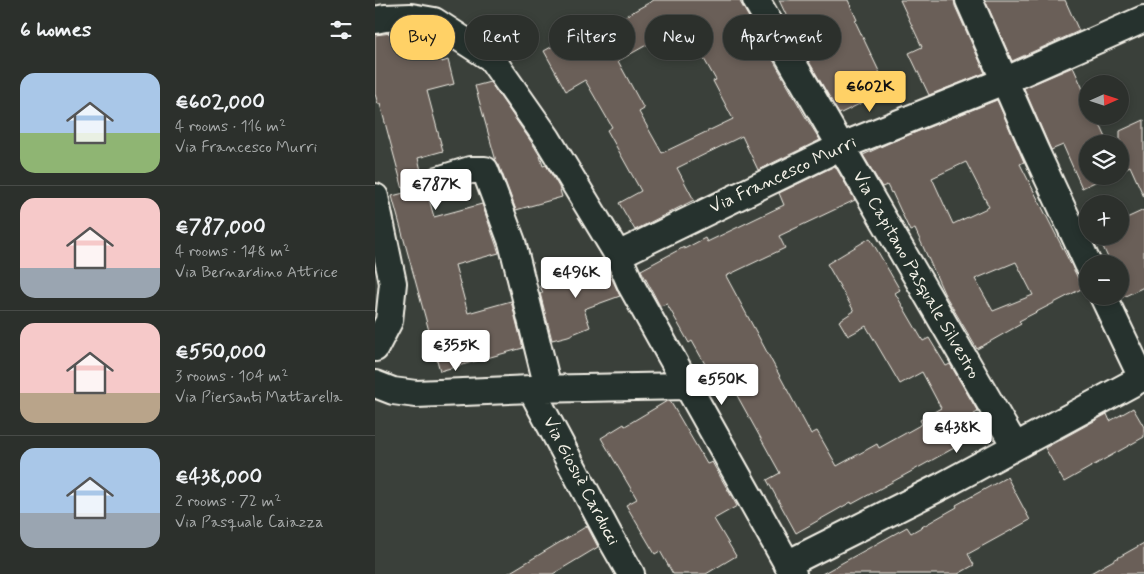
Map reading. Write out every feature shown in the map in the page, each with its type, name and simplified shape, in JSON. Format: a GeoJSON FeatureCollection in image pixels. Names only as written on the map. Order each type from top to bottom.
{"type":"FeatureCollection","features":[{"type":"Feature","properties":{"kind":"street","name":"Via Capitano Pasquale Silvestro"},"geometry":{"type":"LineString","coordinates":[[756,0],[1015,446]]}},
{"type":"Feature","properties":{"kind":"street"},"geometry":{"type":"LineString","coordinates":[[969,0],[1084,255]]}},
{"type":"Feature","properties":{"kind":"street"},"geometry":{"type":"LineString","coordinates":[[375,20],[411,17],[434,21],[491,58],[547,138],[618,254],[632,288],[790,569],[1143,377],[1107,305]]}},
{"type":"Feature","properties":{"kind":"street","name":"Via Francesco Murri"},"geometry":{"type":"LineString","coordinates":[[618,254],[842,146],[1004,81],[1144,19]]}},
{"type":"Feature","properties":{"kind":"street","name":"Via Giosuè Carducci"},"geometry":{"type":"LineString","coordinates":[[438,180],[470,170],[485,170],[512,242],[540,388],[609,537],[631,574]]}},
{"type":"Feature","properties":{"kind":"street"},"geometry":{"type":"LineString","coordinates":[[375,197],[393,283],[389,321],[375,348]]}},
{"type":"Feature","properties":{"kind":"street"},"geometry":{"type":"LineString","coordinates":[[375,384],[393,391],[416,394],[540,388],[688,386]]}},
{"type":"Feature","properties":{"kind":"building"},"geometry":{"type":"Polygon","coordinates":[[[654,0],[739,0],[748,15],[723,15],[723,60],[773,60],[820,140],[758,170],[742,136],[677,168],[694,200],[635,230],[619,203],[641,191],[607,130],[612,127],[585,80],[566,91],[544,51],[549,48],[549,60],[620,60],[618,61],[644,109],[639,112],[662,153],[733,119],[713,81],[716,80],[705,60],[713,60],[713,15],[645,15],[645,46],[635,51],[635,15],[627,15],[654,0]]]}},
{"type":"Feature","properties":{"kind":"building"},"geometry":{"type":"Polygon","coordinates":[[[779,0],[848,0],[857,20],[855,21],[888,90],[839,114],[808,60],[841,60],[841,15],[786,15],[779,0]]]}},
{"type":"Feature","properties":{"kind":"building"},"geometry":{"type":"Polygon","coordinates":[[[900,0],[954,0],[985,73],[929,95],[909,53],[922,47],[900,0]]]}},
{"type":"Feature","properties":{"kind":"building"},"geometry":{"type":"Polygon","coordinates":[[[985,0],[1065,0],[1079,31],[1012,61],[985,0]]]}},
{"type":"Feature","properties":{"kind":"building"},"geometry":{"type":"Polygon","coordinates":[[[390,33],[390,60],[442,60],[442,62],[448,60],[454,84],[427,91],[443,151],[418,158],[424,184],[434,217],[482,204],[499,253],[455,265],[468,313],[511,301],[523,348],[440,371],[392,196],[404,193],[380,104],[378,104],[375,94],[375,35],[390,33]]]}},
{"type":"Feature","properties":{"kind":"building"},"geometry":{"type":"Polygon","coordinates":[[[1073,67],[1079,80],[1079,125],[1100,125],[1105,135],[1079,135],[1079,181],[1063,145],[1051,150],[1024,88],[1073,67]]]}},
{"type":"Feature","properties":{"kind":"building"},"geometry":{"type":"Polygon","coordinates":[[[490,82],[534,146],[543,166],[546,165],[559,187],[562,197],[516,210],[496,161],[475,86],[490,82]]]}},
{"type":"Feature","properties":{"kind":"building"},"geometry":{"type":"Polygon","coordinates":[[[997,100],[1024,162],[1020,164],[1079,280],[1079,290],[1019,321],[1021,324],[977,349],[944,293],[915,229],[910,231],[892,192],[887,185],[882,187],[863,155],[997,100]],[[966,162],[932,178],[953,224],[989,207],[966,162]],[[1016,262],[975,279],[993,311],[1033,295],[1016,262]]]}},
{"type":"Feature","properties":{"kind":"building"},"geometry":{"type":"Polygon","coordinates":[[[1144,120],[1144,197],[1129,166],[1129,135],[1120,135],[1120,131],[1144,120]]]}},
{"type":"Feature","properties":{"kind":"building"},"geometry":{"type":"Polygon","coordinates":[[[835,166],[855,200],[779,236],[785,248],[726,276],[811,434],[817,431],[837,466],[877,444],[879,448],[922,424],[920,420],[941,408],[922,372],[900,384],[866,326],[848,336],[839,321],[854,311],[827,264],[870,238],[900,290],[895,293],[923,341],[929,338],[946,366],[950,364],[978,412],[974,414],[982,427],[963,438],[965,442],[796,533],[767,480],[780,473],[734,390],[723,396],[692,341],[689,343],[667,304],[660,306],[641,270],[684,247],[684,249],[705,238],[707,242],[784,205],[779,193],[835,166]]]}},
{"type":"Feature","properties":{"kind":"building"},"geometry":{"type":"Polygon","coordinates":[[[1144,210],[1144,287],[1129,294],[1129,255],[1107,255],[1102,245],[1129,245],[1129,217],[1144,210]]]}},
{"type":"Feature","properties":{"kind":"building"},"geometry":{"type":"Polygon","coordinates":[[[604,262],[620,296],[584,309],[590,327],[552,340],[540,293],[543,293],[540,286],[604,262]]]}},
{"type":"Feature","properties":{"kind":"building"},"geometry":{"type":"Polygon","coordinates":[[[670,401],[707,464],[712,462],[737,506],[714,519],[736,556],[706,574],[673,574],[660,551],[655,554],[626,505],[637,499],[601,438],[670,401]]]}},
{"type":"Feature","properties":{"kind":"building"},"geometry":{"type":"Polygon","coordinates":[[[1133,408],[1144,427],[1144,437],[1064,482],[1045,448],[1107,414],[1110,421],[1133,408]]]}},
{"type":"Feature","properties":{"kind":"building"},"geometry":{"type":"Polygon","coordinates":[[[1007,477],[1030,520],[968,554],[974,565],[958,574],[822,574],[907,527],[911,533],[957,507],[956,505],[1007,477]]]}},
{"type":"Feature","properties":{"kind":"building"},"geometry":{"type":"Polygon","coordinates":[[[587,526],[598,547],[553,574],[507,574],[587,526]]]}},
{"type":"Feature","properties":{"kind":"building"},"geometry":{"type":"Polygon","coordinates":[[[1144,543],[1144,574],[1089,574],[1144,543]]]}}]}
